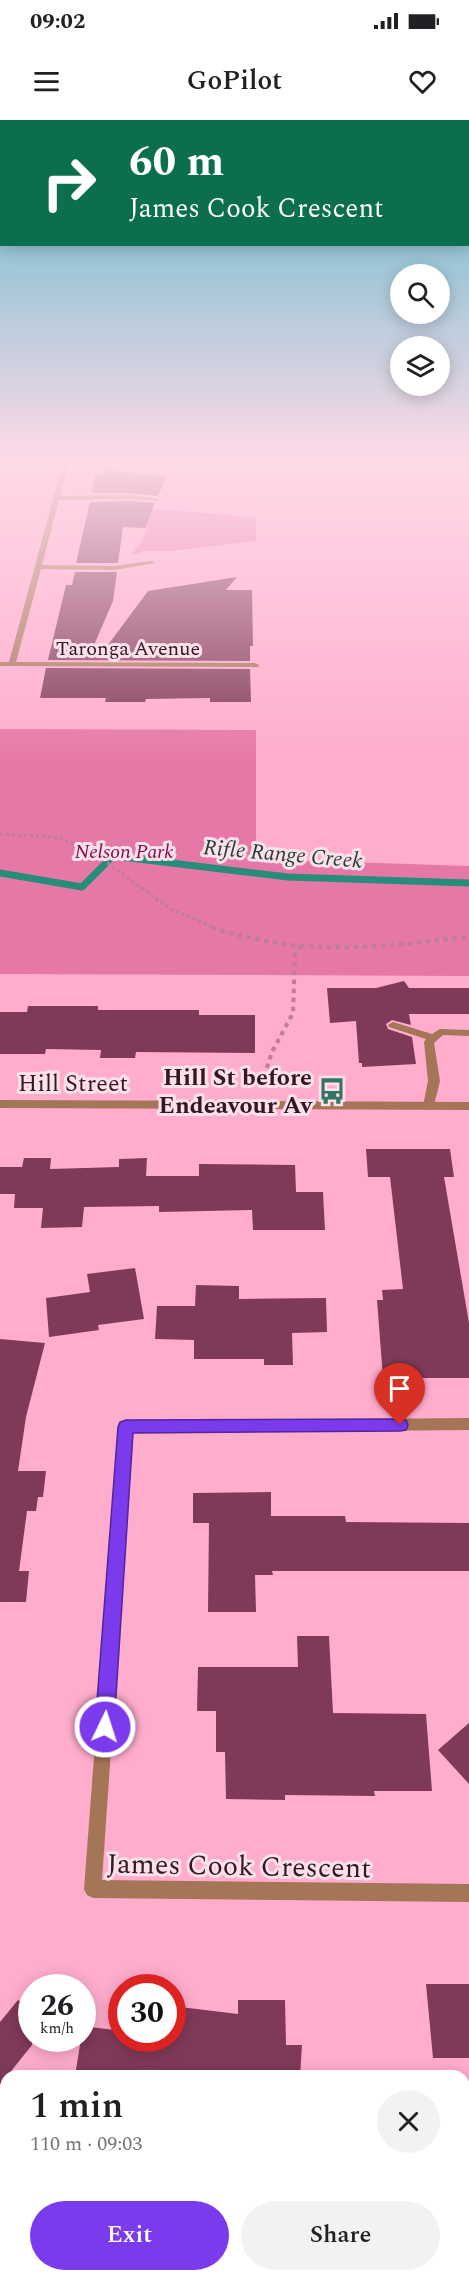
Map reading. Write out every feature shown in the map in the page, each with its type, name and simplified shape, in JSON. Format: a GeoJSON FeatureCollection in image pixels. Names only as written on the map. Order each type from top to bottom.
{"type":"FeatureCollection","features":[{"type":"Feature","properties":{"kind":"street"},"geometry":{"type":"LineString","coordinates":[[12,664],[40,560]]}},
{"type":"Feature","properties":{"kind":"street"},"geometry":{"type":"LineString","coordinates":[[38,567],[114,568],[152,563]]}},
{"type":"Feature","properties":{"kind":"street","name":"Taronga Avenue"},"geometry":{"type":"LineString","coordinates":[[0,664],[255,665]]}},
{"type":"Feature","properties":{"kind":"street"},"geometry":{"type":"LineString","coordinates":[[393,1025],[433,1038]]}},
{"type":"Feature","properties":{"kind":"street"},"geometry":{"type":"LineString","coordinates":[[429,1106],[434,1081],[429,1042],[440,1032],[469,1033]]}},
{"type":"Feature","properties":{"kind":"street","name":"Hill Street"},"geometry":{"type":"LineString","coordinates":[[0,1104],[469,1106]]}},
{"type":"Feature","properties":{"kind":"street","name":"James Cook Crescent"},"geometry":{"type":"LineString","coordinates":[[469,1424],[126,1427],[93,1889],[469,1893]]}},
{"type":"Feature","properties":{"kind":"path"},"geometry":{"type":"LineString","coordinates":[[0,834],[53,837],[78,845],[94,853],[169,908],[221,932],[282,945],[301,946],[379,947],[469,937]]}},
{"type":"Feature","properties":{"kind":"path"},"geometry":{"type":"LineString","coordinates":[[246,1105],[264,1082],[272,1052],[293,1013],[295,955],[301,946]]}},
{"type":"Feature","properties":{"kind":"green space","name":"Nelson Park"},"geometry":{"type":"Polygon","coordinates":[[[0,729],[256,730],[256,859],[469,866],[469,976],[0,974],[0,729]]]}},
{"type":"Feature","properties":{"kind":"building"},"geometry":{"type":"Polygon","coordinates":[[[77,560],[118,560],[118,563],[76,563],[77,560]]]}},
{"type":"Feature","properties":{"kind":"building"},"geometry":{"type":"Polygon","coordinates":[[[75,572],[117,572],[113,601],[91,652],[99,657],[148,591],[237,577],[226,590],[252,590],[253,646],[250,646],[250,661],[48,660],[66,585],[72,585],[75,572]]]}},
{"type":"Feature","properties":{"kind":"building"},"geometry":{"type":"Polygon","coordinates":[[[46,668],[250,669],[251,702],[210,702],[210,698],[105,702],[106,698],[40,698],[46,668]]]}},
{"type":"Feature","properties":{"kind":"building"},"geometry":{"type":"Polygon","coordinates":[[[404,981],[409,988],[469,988],[469,1014],[409,1014],[411,1025],[392,1020],[386,1024],[388,1029],[412,1037],[416,1064],[362,1067],[362,1063],[359,1063],[356,1021],[330,1023],[327,988],[376,988],[404,981]]]}},
{"type":"Feature","properties":{"kind":"building"},"geometry":{"type":"Polygon","coordinates":[[[28,1006],[98,1006],[98,1010],[199,1010],[199,1015],[255,1015],[255,1053],[136,1052],[135,1058],[100,1058],[101,1050],[46,1049],[45,1054],[0,1054],[0,1012],[27,1012],[28,1006]]]}},
{"type":"Feature","properties":{"kind":"building"},"geometry":{"type":"Polygon","coordinates":[[[366,1149],[450,1149],[454,1177],[444,1177],[469,1323],[469,1378],[383,1378],[377,1300],[383,1300],[382,1290],[403,1289],[390,1177],[368,1177],[366,1149]]]}},
{"type":"Feature","properties":{"kind":"building"},"geometry":{"type":"Polygon","coordinates":[[[24,1158],[51,1158],[50,1169],[119,1167],[119,1159],[147,1158],[146,1176],[199,1176],[199,1164],[295,1165],[296,1192],[323,1192],[325,1230],[253,1230],[252,1210],[159,1212],[159,1206],[84,1207],[82,1227],[41,1228],[43,1208],[14,1208],[15,1194],[0,1194],[0,1167],[22,1167],[24,1158]]]}},
{"type":"Feature","properties":{"kind":"building"},"geometry":{"type":"Polygon","coordinates":[[[135,1268],[144,1319],[98,1325],[99,1330],[49,1337],[46,1298],[90,1292],[87,1274],[135,1268]]]}},
{"type":"Feature","properties":{"kind":"building"},"geometry":{"type":"Polygon","coordinates":[[[196,1285],[239,1286],[239,1299],[326,1298],[327,1332],[292,1333],[293,1365],[264,1365],[264,1359],[194,1359],[194,1340],[155,1339],[157,1306],[195,1306],[196,1285]]]}},
{"type":"Feature","properties":{"kind":"building"},"geometry":{"type":"Polygon","coordinates":[[[0,1339],[45,1343],[26,1417],[18,1471],[46,1471],[43,1497],[38,1497],[36,1511],[27,1511],[19,1571],[29,1571],[26,1602],[0,1602],[0,1339]]]}},
{"type":"Feature","properties":{"kind":"building"},"geometry":{"type":"Polygon","coordinates":[[[271,1492],[271,1516],[345,1516],[346,1522],[469,1523],[469,1571],[272,1571],[273,1575],[255,1575],[256,1612],[208,1612],[209,1523],[193,1523],[193,1493],[271,1492]]]}},
{"type":"Feature","properties":{"kind":"building"},"geometry":{"type":"Polygon","coordinates":[[[297,1636],[329,1636],[333,1713],[426,1714],[432,1791],[374,1791],[375,1796],[285,1795],[285,1800],[226,1799],[225,1752],[216,1752],[216,1711],[197,1711],[198,1667],[298,1667],[297,1636]]]}},
{"type":"Feature","properties":{"kind":"building"},"geometry":{"type":"Polygon","coordinates":[[[469,1723],[469,1784],[438,1750],[469,1723]]]}},
{"type":"Feature","properties":{"kind":"building"},"geometry":{"type":"Polygon","coordinates":[[[426,1984],[469,1984],[469,2058],[433,2058],[426,1984]]]}},
{"type":"Feature","properties":{"kind":"building"},"geometry":{"type":"Polygon","coordinates":[[[18,2000],[18,2052],[26,2052],[12,2070],[0,2070],[0,2022],[18,2000]]]}},
{"type":"Feature","properties":{"kind":"building"},"geometry":{"type":"Polygon","coordinates":[[[238,2000],[285,2000],[286,2045],[302,2045],[300,2070],[76,2070],[79,2052],[96,2052],[96,2028],[108,2029],[108,2052],[186,2052],[186,2008],[238,2014],[238,2000]]]}},
{"type":"Feature","properties":{"kind":"waterway","name":"Rifle Range Creek"},"geometry":{"type":"LineString","coordinates":[[0,873],[82,887],[113,856],[288,877],[469,883]]}},
{"type":"Feature","properties":{"kind":"place","name":"Hill St before Endeavour Av"},"geometry":{"type":"Point","coordinates":[332,1091]}},
{"type":"Feature","properties":{"kind":"route"},"geometry":{"type":"LineString","coordinates":[[105,1727],[126,1427],[400,1425]]}}]}
